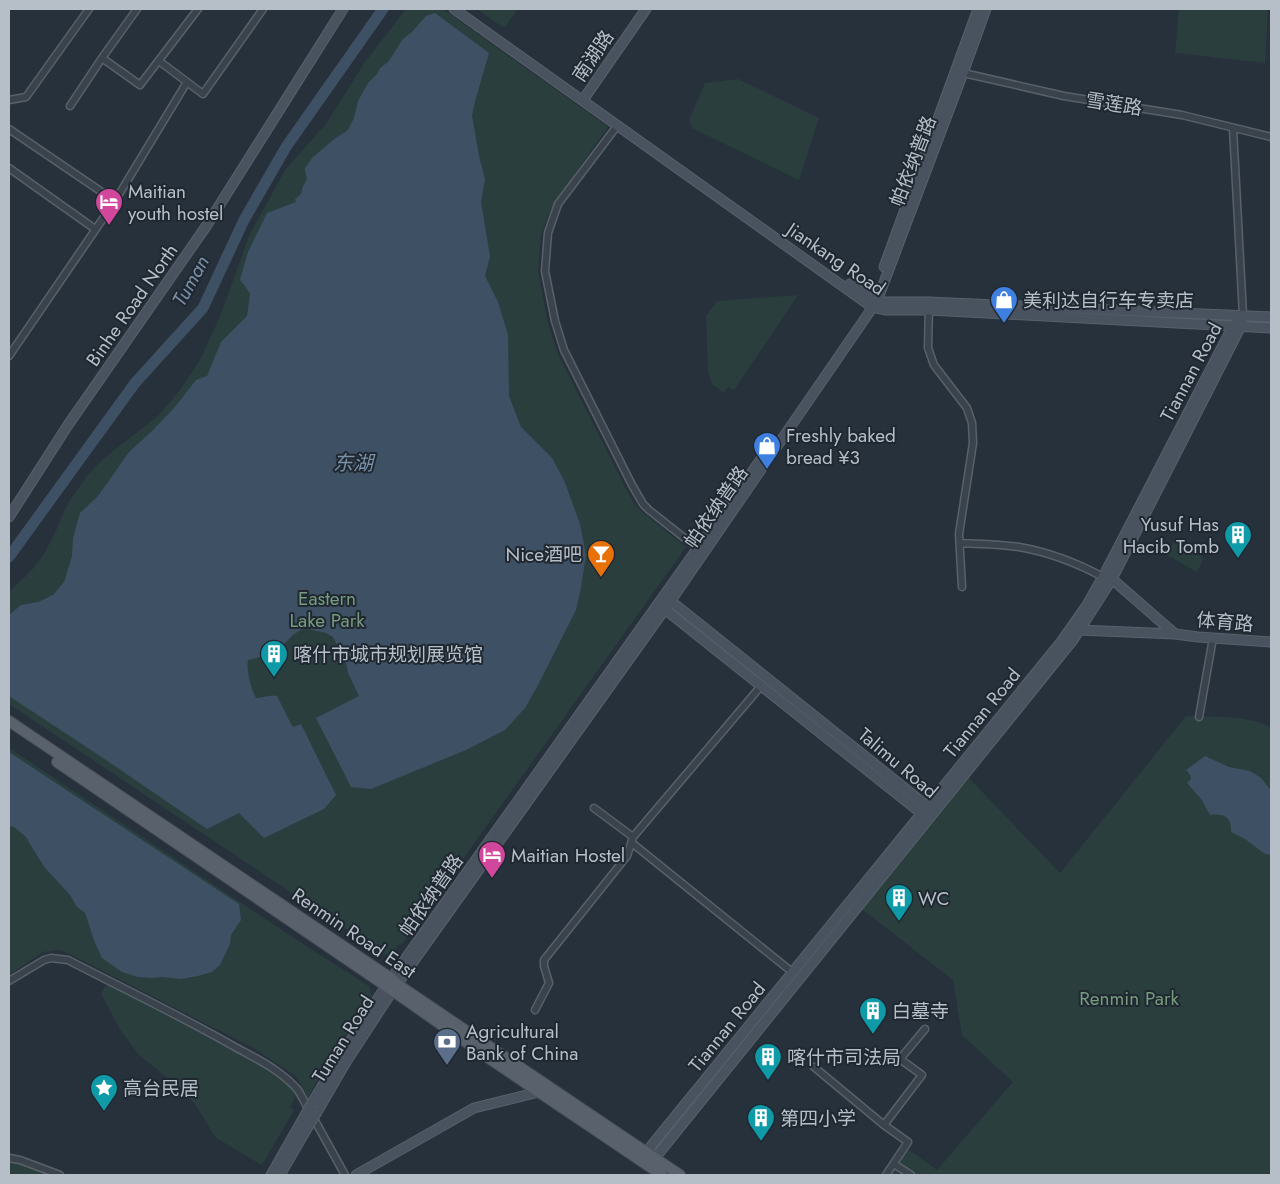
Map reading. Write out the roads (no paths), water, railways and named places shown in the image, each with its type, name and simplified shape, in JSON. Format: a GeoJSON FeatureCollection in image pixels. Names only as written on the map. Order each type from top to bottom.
{"type":"FeatureCollection","features":[{"type":"Feature","properties":{"kind":"main road","name":"Binhe Road North"},"geometry":{"type":"LineString","coordinates":[[9,517],[68,425],[206,226],[343,9]]}},
{"type":"Feature","properties":{"kind":"main road","name":"Jiankang Road"},"geometry":{"type":"LineString","coordinates":[[454,9],[617,126],[873,303],[886,310],[929,306],[1271,317]]}},
{"type":"Feature","properties":{"kind":"main road","name":"Jiankang Road"},"geometry":{"type":"LineString","coordinates":[[464,9],[873,303]]}},
{"type":"Feature","properties":{"kind":"main road","name":"南湖路"},"geometry":{"type":"LineString","coordinates":[[585,97],[646,9]]}},
{"type":"Feature","properties":{"kind":"main road","name":"帕依纳普路"},"geometry":{"type":"LineString","coordinates":[[959,72],[978,9]]}},
{"type":"Feature","properties":{"kind":"main road","name":"帕依纳普路"},"geometry":{"type":"LineString","coordinates":[[392,985],[661,606],[722,528],[873,303],[959,72],[986,9]]}},
{"type":"Feature","properties":{"kind":"main road","name":"帕依纳普路"},"geometry":{"type":"LineString","coordinates":[[667,598],[697,548],[873,303]]}},
{"type":"Feature","properties":{"kind":"main road","name":"Jiankang Road"},"geometry":{"type":"LineString","coordinates":[[929,306],[1271,328]]}},
{"type":"Feature","properties":{"kind":"main road","name":"Tiannan Road"},"geometry":{"type":"LineString","coordinates":[[647,1159],[792,972],[1073,640],[1108,578],[1243,315]]}},
{"type":"Feature","properties":{"kind":"main road","name":"Tiannan Road"},"geometry":{"type":"LineString","coordinates":[[647,1159],[927,811],[1061,642],[1108,578]]}},
{"type":"Feature","properties":{"kind":"main road","name":"体育路"},"geometry":{"type":"LineString","coordinates":[[1108,578],[1176,634]]}},
{"type":"Feature","properties":{"kind":"main road","name":"Talimu Road"},"geometry":{"type":"LineString","coordinates":[[667,598],[927,811]]}},
{"type":"Feature","properties":{"kind":"main road","name":"Talimu Road"},"geometry":{"type":"LineString","coordinates":[[661,606],[761,686],[927,811]]}},
{"type":"Feature","properties":{"kind":"main road","name":"体育路"},"geometry":{"type":"LineString","coordinates":[[1079,630],[1176,634],[1271,642]]}},
{"type":"Feature","properties":{"kind":"main road","name":"Renmin Road East"},"geometry":{"type":"LineString","coordinates":[[9,721],[647,1159],[662,1175]]}},
{"type":"Feature","properties":{"kind":"main road","name":"Renmin Road East"},"geometry":{"type":"LineString","coordinates":[[9,729],[392,985],[490,1059],[539,1092],[647,1159],[680,1175]]}},
{"type":"Feature","properties":{"kind":"main road","name":"Tuman Road"},"geometry":{"type":"LineString","coordinates":[[307,1121],[312,1103],[339,1058],[392,985]]}},
{"type":"Feature","properties":{"kind":"main road","name":"Tuman Road"},"geometry":{"type":"LineString","coordinates":[[307,1121],[317,1112],[392,985]]}},
{"type":"Feature","properties":{"kind":"main road"},"geometry":{"type":"LineString","coordinates":[[356,1175],[474,1108],[539,1092]]}},
{"type":"Feature","properties":{"kind":"main road"},"geometry":{"type":"LineString","coordinates":[[271,1175],[307,1121]]}},
{"type":"Feature","properties":{"kind":"main road"},"geometry":{"type":"LineString","coordinates":[[280,1175],[307,1121]]}},
{"type":"Feature","properties":{"kind":"street"},"geometry":{"type":"LineString","coordinates":[[9,100],[26,97],[89,9]]}},
{"type":"Feature","properties":{"kind":"street"},"geometry":{"type":"LineString","coordinates":[[70,106],[137,9]]}},
{"type":"Feature","properties":{"kind":"street"},"geometry":{"type":"LineString","coordinates":[[102,58],[140,86],[198,9]]}},
{"type":"Feature","properties":{"kind":"street"},"geometry":{"type":"LineString","coordinates":[[159,61],[203,94],[263,9]]}},
{"type":"Feature","properties":{"kind":"street","name":"雪莲路"},"geometry":{"type":"LineString","coordinates":[[959,72],[1064,96],[1182,115],[1271,137]]}},
{"type":"Feature","properties":{"kind":"street"},"geometry":{"type":"LineString","coordinates":[[9,356],[115,201],[187,82]]}},
{"type":"Feature","properties":{"kind":"street"},"geometry":{"type":"LineString","coordinates":[[617,126],[558,204],[548,233],[545,270],[550,298],[564,350],[643,504],[697,548]]}},
{"type":"Feature","properties":{"kind":"street"},"geometry":{"type":"LineString","coordinates":[[1233,128],[1243,315]]}},
{"type":"Feature","properties":{"kind":"street"},"geometry":{"type":"LineString","coordinates":[[9,129],[115,201]]}},
{"type":"Feature","properties":{"kind":"street"},"geometry":{"type":"LineString","coordinates":[[9,168],[95,229]]}},
{"type":"Feature","properties":{"kind":"street"},"geometry":{"type":"LineString","coordinates":[[929,306],[928,348],[934,365],[967,408],[972,423],[973,443],[959,534],[962,587]]}},
{"type":"Feature","properties":{"kind":"street"},"geometry":{"type":"LineString","coordinates":[[960,542],[1018,547],[1043,553],[1084,566],[1108,578]]}},
{"type":"Feature","properties":{"kind":"street"},"geometry":{"type":"LineString","coordinates":[[1199,717],[1214,638]]}},
{"type":"Feature","properties":{"kind":"street"},"geometry":{"type":"LineString","coordinates":[[535,1010],[549,983],[544,960],[627,856],[633,840],[761,686]]}},
{"type":"Feature","properties":{"kind":"street"},"geometry":{"type":"LineString","coordinates":[[594,808],[792,972]]}},
{"type":"Feature","properties":{"kind":"street"},"geometry":{"type":"LineString","coordinates":[[9,982],[44,960],[51,958],[68,960],[214,1034],[278,1071],[291,1082],[298,1090],[345,1175]]}},
{"type":"Feature","properties":{"kind":"street"},"geometry":{"type":"LineString","coordinates":[[884,1125],[922,1075],[900,1059],[925,1029]]}},
{"type":"Feature","properties":{"kind":"street"},"geometry":{"type":"LineString","coordinates":[[814,1067],[884,1125],[908,1142],[886,1175]]}},
{"type":"Feature","properties":{"kind":"street"},"geometry":{"type":"LineString","coordinates":[[9,1158],[20,1160],[60,1175]]}},
{"type":"Feature","properties":{"kind":"street"},"geometry":{"type":"LineString","coordinates":[[894,1164],[911,1175]]}},
{"type":"Feature","properties":{"kind":"water","name":"东湖"},"geometry":{"type":"Polygon","coordinates":[[[435,13],[489,53],[472,115],[485,179],[481,202],[490,256],[485,276],[498,302],[508,335],[509,396],[521,427],[552,458],[564,480],[580,524],[586,555],[576,610],[525,708],[505,730],[466,750],[371,789],[351,787],[316,718],[359,696],[333,637],[326,633],[304,628],[283,645],[280,641],[268,648],[260,657],[248,660],[248,674],[254,694],[256,698],[271,695],[277,696],[293,727],[301,724],[336,795],[324,809],[264,838],[239,813],[207,829],[9,696],[9,615],[21,605],[38,602],[53,595],[64,582],[72,556],[73,538],[80,513],[98,496],[129,452],[175,407],[196,380],[207,376],[221,342],[247,316],[250,294],[240,280],[248,252],[267,213],[296,202],[295,199],[301,194],[307,179],[305,168],[312,158],[348,130],[354,118],[358,101],[368,83],[380,68],[388,62],[403,39],[426,16],[435,13]]]}},
{"type":"Feature","properties":{"kind":"water"},"geometry":{"type":"Polygon","coordinates":[[[9,752],[239,904],[241,920],[231,935],[230,944],[220,965],[212,972],[198,976],[181,979],[152,978],[138,977],[122,972],[102,958],[85,913],[77,907],[70,895],[45,868],[26,837],[14,827],[9,826],[9,752]]]}},
{"type":"Feature","properties":{"kind":"water"},"geometry":{"type":"Polygon","coordinates":[[[1205,756],[1229,767],[1250,771],[1261,778],[1271,790],[1271,855],[1265,854],[1245,839],[1231,832],[1230,823],[1226,817],[1210,815],[1201,799],[1187,783],[1191,779],[1186,770],[1205,756]]]}},
{"type":"Feature","properties":{"kind":"waterway","name":"Tuman"},"geometry":{"type":"LineString","coordinates":[[9,557],[135,383],[203,308],[244,220],[286,147],[383,9]]}},
{"type":"Feature","properties":{"kind":"place","name":"Maitian youth hostel"},"geometry":{"type":"Point","coordinates":[109,226]}},
{"type":"Feature","properties":{"kind":"place","name":"美利达自行车专卖店"},"geometry":{"type":"Point","coordinates":[1004,324]}},
{"type":"Feature","properties":{"kind":"place","name":"Freshly baked bread ¥3"},"geometry":{"type":"Point","coordinates":[767,470]}},
{"type":"Feature","properties":{"kind":"place","name":"Yusuf Has Hacib Tomb"},"geometry":{"type":"Point","coordinates":[1238,559]}},
{"type":"Feature","properties":{"kind":"place","name":"Nice酒吧"},"geometry":{"type":"Point","coordinates":[601,578]}},
{"type":"Feature","properties":{"kind":"place","name":"喀什市城市规划展览馆"},"geometry":{"type":"Point","coordinates":[274,678]}},
{"type":"Feature","properties":{"kind":"place","name":"Maitian Hostel"},"geometry":{"type":"Point","coordinates":[492,879]}},
{"type":"Feature","properties":{"kind":"place","name":"WC"},"geometry":{"type":"Point","coordinates":[899,922]}},
{"type":"Feature","properties":{"kind":"place","name":"白墓寺"},"geometry":{"type":"Point","coordinates":[873,1035]}},
{"type":"Feature","properties":{"kind":"place","name":"Agricultural Bank of China"},"geometry":{"type":"Point","coordinates":[447,1066]}},
{"type":"Feature","properties":{"kind":"place","name":"喀什市司法局"},"geometry":{"type":"Point","coordinates":[768,1081]}},
{"type":"Feature","properties":{"kind":"place","name":"高台民居"},"geometry":{"type":"Point","coordinates":[104,1112]}},
{"type":"Feature","properties":{"kind":"place","name":"第四小学"},"geometry":{"type":"Point","coordinates":[761,1142]}},
{"type":"Feature","properties":{"kind":"park label","name":"Eastern Lake Park"},"geometry":{"type":"Point","coordinates":[327,609]}},
{"type":"Feature","properties":{"kind":"park label","name":"Renmin Park"},"geometry":{"type":"Point","coordinates":[1129,998]}}]}
